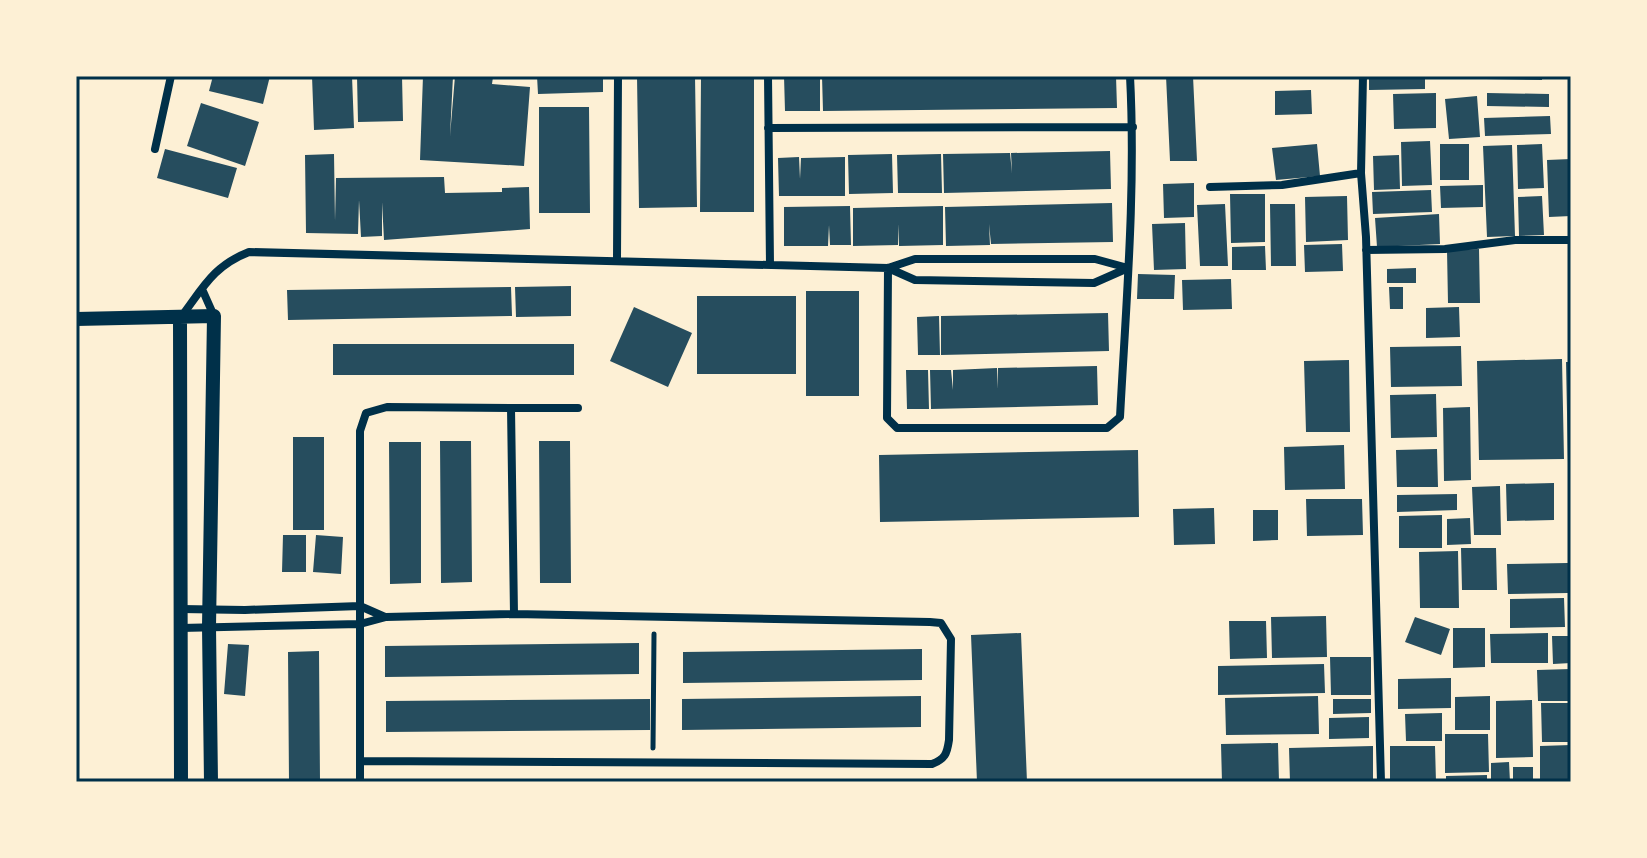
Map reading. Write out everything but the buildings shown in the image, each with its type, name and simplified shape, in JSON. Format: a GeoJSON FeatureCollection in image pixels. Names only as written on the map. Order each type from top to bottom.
{"type":"FeatureCollection","features":[{"type":"Feature","properties":{"kind":"street"},"geometry":{"type":"LineString","coordinates":[[155,149],[171,76]]}},
{"type":"Feature","properties":{"kind":"street"},"geometry":{"type":"LineString","coordinates":[[617,260],[618,76]]}},
{"type":"Feature","properties":{"kind":"street"},"geometry":{"type":"LineString","coordinates":[[768,76],[770,265]]}},
{"type":"Feature","properties":{"kind":"street"},"geometry":{"type":"LineString","coordinates":[[888,268],[887,418],[897,428],[1107,428],[1115,423],[1120,417],[1128,268],[1133,127],[1130,76]]}},
{"type":"Feature","properties":{"kind":"street"},"geometry":{"type":"LineString","coordinates":[[1363,76],[1361,173],[1366,250],[1381,782]]}},
{"type":"Feature","properties":{"kind":"street"},"geometry":{"type":"LineString","coordinates":[[768,128],[1133,127]]}},
{"type":"Feature","properties":{"kind":"street"},"geometry":{"type":"LineString","coordinates":[[1210,187],[1282,185],[1361,173]]}},
{"type":"Feature","properties":{"kind":"street"},"geometry":{"type":"LineString","coordinates":[[1366,250],[1445,249],[1515,240],[1571,240]]}},
{"type":"Feature","properties":{"kind":"street"},"geometry":{"type":"LineString","coordinates":[[181,782],[180,319],[211,275],[225,263],[249,252],[888,268],[915,259],[1095,259],[1128,268]]}},
{"type":"Feature","properties":{"kind":"street"},"geometry":{"type":"LineString","coordinates":[[888,268],[915,280],[1094,283],[1128,268]]}},
{"type":"Feature","properties":{"kind":"street"},"geometry":{"type":"LineString","coordinates":[[202,289],[214,316],[209,610],[211,782]]}},
{"type":"Feature","properties":{"kind":"street"},"geometry":{"type":"LineString","coordinates":[[76,319],[214,316]]}},
{"type":"Feature","properties":{"kind":"street"},"geometry":{"type":"LineString","coordinates":[[360,782],[360,431],[366,413],[387,407],[578,408]]}},
{"type":"Feature","properties":{"kind":"street"},"geometry":{"type":"LineString","coordinates":[[511,408],[514,614]]}},
{"type":"Feature","properties":{"kind":"street"},"geometry":{"type":"LineString","coordinates":[[181,609],[360,606],[386,617]]}},
{"type":"Feature","properties":{"kind":"street"},"geometry":{"type":"LineString","coordinates":[[181,628],[360,624],[386,617],[514,614],[941,623],[951,639],[947,753],[942,760],[932,764],[360,761]]}},
{"type":"Feature","properties":{"kind":"path"},"geometry":{"type":"LineString","coordinates":[[653,763],[654,617]]}}]}
